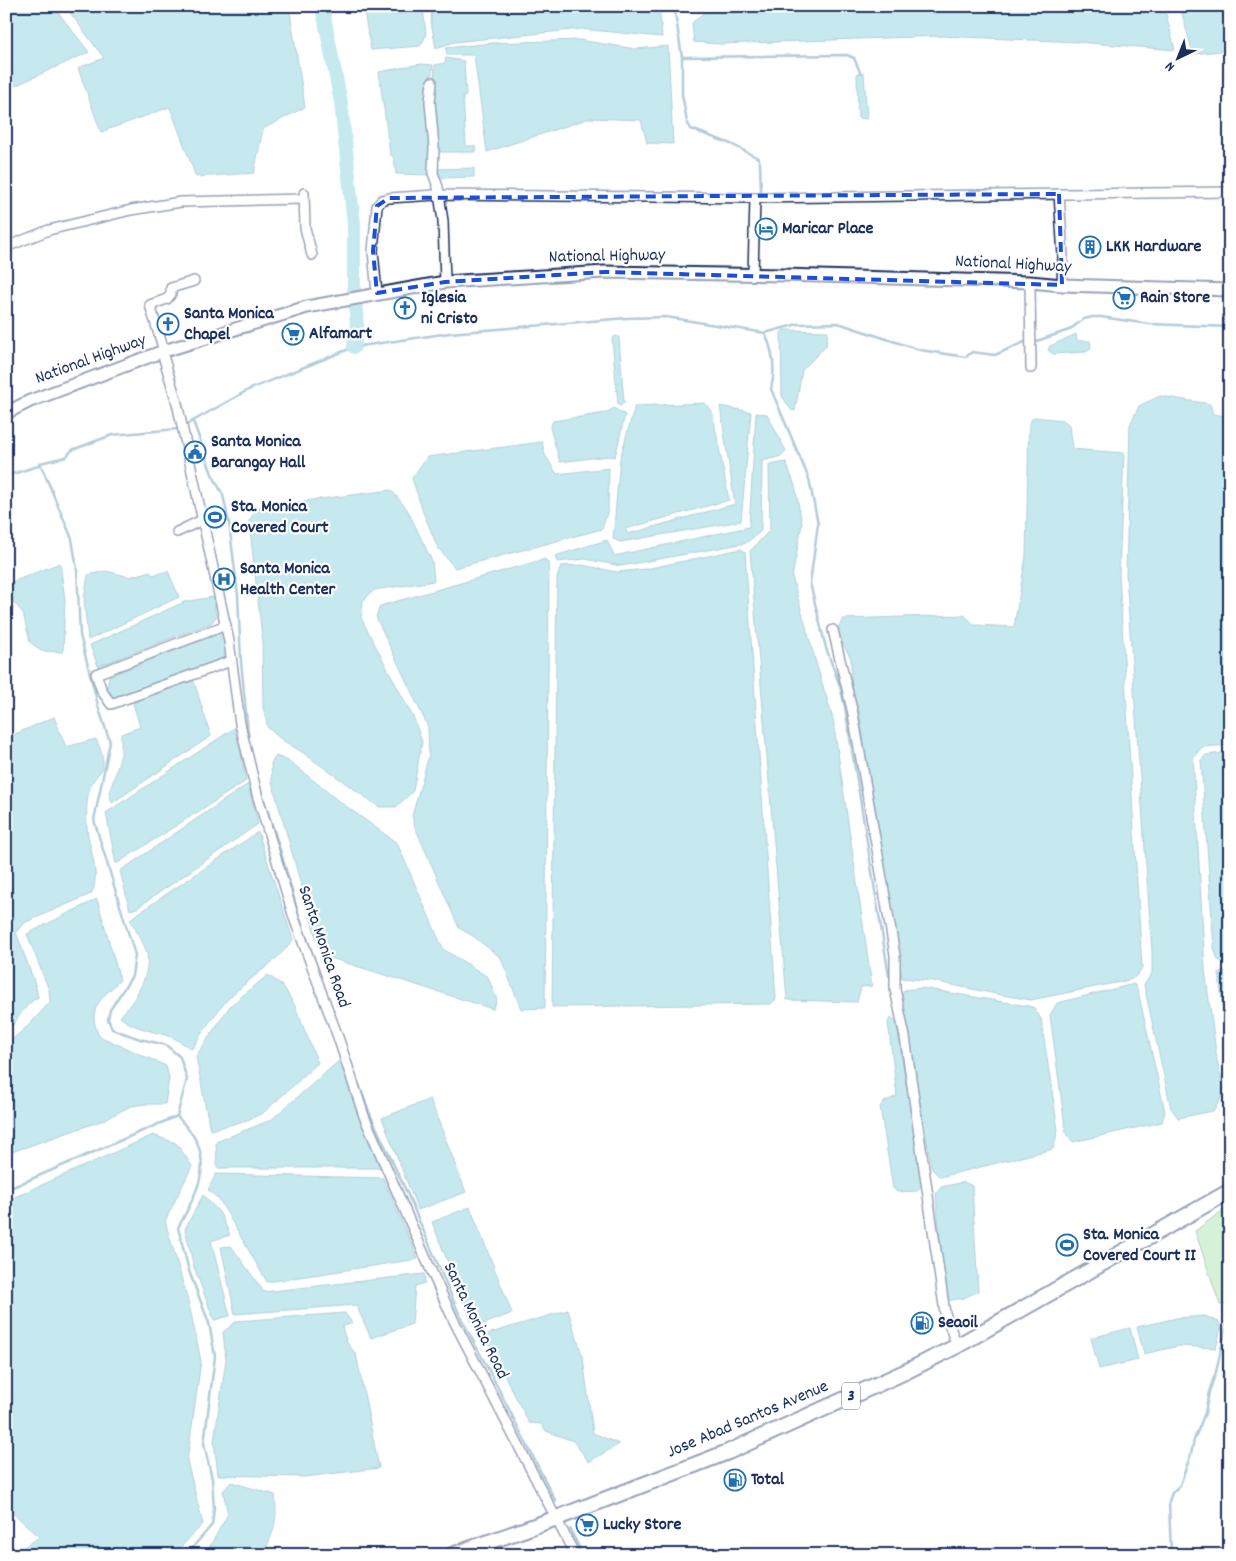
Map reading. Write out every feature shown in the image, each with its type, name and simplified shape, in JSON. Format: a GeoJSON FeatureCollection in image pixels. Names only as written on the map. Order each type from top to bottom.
{"type":"FeatureCollection","features":[{"type":"Feature","properties":{"kind":"highway","name":"Jose Abad Santos Avenue"},"geometry":{"type":"LineString","coordinates":[[452,1555],[557,1518],[728,1452],[957,1346],[1230,1191]]}},
{"type":"Feature","properties":{"kind":"main road","name":"National Highway"},"geometry":{"type":"LineString","coordinates":[[6,413],[30,402],[163,352],[322,304],[445,282],[605,272],[753,274],[1230,290]]}},
{"type":"Feature","properties":{"kind":"street"},"geometry":{"type":"LineString","coordinates":[[432,82],[430,102],[434,147],[433,173],[440,195],[443,221],[445,282]]}},
{"type":"Feature","properties":{"kind":"street"},"geometry":{"type":"LineString","coordinates":[[375,293],[373,251],[377,206],[382,200],[389,198],[440,195],[755,198],[1230,192]]}},
{"type":"Feature","properties":{"kind":"street"},"geometry":{"type":"LineString","coordinates":[[1059,194],[1063,256],[1062,285]]}},
{"type":"Feature","properties":{"kind":"street"},"geometry":{"type":"LineString","coordinates":[[6,247],[49,230],[131,210],[172,203],[304,196],[305,228],[312,255]]}},
{"type":"Feature","properties":{"kind":"street"},"geometry":{"type":"LineString","coordinates":[[753,274],[755,198]]}},
{"type":"Feature","properties":{"kind":"street","name":"Santa Monica Road"},"geometry":{"type":"LineString","coordinates":[[194,280],[171,288],[171,294],[167,299],[150,305],[182,427],[226,625],[240,724],[257,794],[294,918],[338,1037],[364,1116],[453,1320],[575,1555]]}},
{"type":"Feature","properties":{"kind":"street"},"geometry":{"type":"LineString","coordinates":[[1030,282],[1031,368]]}},
{"type":"Feature","properties":{"kind":"street"},"geometry":{"type":"LineString","coordinates":[[176,532],[202,520]]}},
{"type":"Feature","properties":{"kind":"street"},"geometry":{"type":"LineString","coordinates":[[226,625],[96,674],[102,691],[111,704],[232,661]]}},
{"type":"Feature","properties":{"kind":"street"},"geometry":{"type":"LineString","coordinates":[[833,630],[854,714],[895,955],[895,988],[905,1037],[945,1313],[957,1346]]}},
{"type":"Feature","properties":{"kind":"highlighted area"},"geometry":{"type":"Polygon","coordinates":[[[1059,194],[1062,285],[605,272],[445,282],[377,293],[373,251],[377,206],[389,198],[1059,194]]]}},
{"type":"Feature","properties":{"kind":"green space"},"geometry":{"type":"Polygon","coordinates":[[[1230,1205],[1230,1287],[1226,1305],[1220,1305],[1195,1231],[1230,1205]]]}},
{"type":"Feature","properties":{"kind":"water"},"geometry":{"type":"Polygon","coordinates":[[[6,6],[53,6],[89,52],[6,90],[6,6]]]}},
{"type":"Feature","properties":{"kind":"water"},"geometry":{"type":"Polygon","coordinates":[[[65,6],[289,6],[305,107],[263,129],[254,173],[196,177],[170,107],[101,132],[78,68],[104,58],[65,6]]]}},
{"type":"Feature","properties":{"kind":"water"},"geometry":{"type":"Polygon","coordinates":[[[363,6],[423,6],[426,36],[420,46],[371,50],[363,6]]]}},
{"type":"Feature","properties":{"kind":"water"},"geometry":{"type":"Polygon","coordinates":[[[432,6],[659,6],[662,37],[581,29],[454,42],[436,48],[431,23],[432,6]]]}},
{"type":"Feature","properties":{"kind":"water"},"geometry":{"type":"Polygon","coordinates":[[[711,6],[1164,6],[1175,50],[1078,42],[941,36],[720,44],[694,42],[692,23],[711,6]]]}},
{"type":"Feature","properties":{"kind":"water"},"geometry":{"type":"Polygon","coordinates":[[[1180,6],[1230,6],[1230,50],[1193,54],[1180,6]]]}},
{"type":"Feature","properties":{"kind":"water"},"geometry":{"type":"Polygon","coordinates":[[[579,40],[636,49],[668,46],[673,144],[647,143],[641,120],[590,118],[487,152],[474,55],[447,55],[446,48],[492,43],[579,40]]]}},
{"type":"Feature","properties":{"kind":"water"},"geometry":{"type":"Polygon","coordinates":[[[446,58],[464,61],[466,96],[463,97],[466,146],[475,146],[476,152],[436,152],[433,99],[435,65],[445,63],[446,58]]]}},
{"type":"Feature","properties":{"kind":"water"},"geometry":{"type":"Polygon","coordinates":[[[421,64],[433,65],[428,102],[432,152],[430,175],[396,174],[394,158],[390,154],[379,72],[421,64]]]}},
{"type":"Feature","properties":{"kind":"water"},"geometry":{"type":"Polygon","coordinates":[[[864,73],[867,119],[858,118],[857,74],[864,73]]]}},
{"type":"Feature","properties":{"kind":"water"},"geometry":{"type":"Polygon","coordinates":[[[474,168],[474,177],[439,178],[434,169],[474,168]]]}},
{"type":"Feature","properties":{"kind":"water"},"geometry":{"type":"Polygon","coordinates":[[[784,330],[828,331],[826,346],[802,370],[795,411],[791,410],[782,396],[781,333],[784,330]]]}},
{"type":"Feature","properties":{"kind":"water"},"geometry":{"type":"Polygon","coordinates":[[[1076,334],[1077,341],[1090,341],[1091,349],[1086,352],[1053,354],[1048,350],[1050,346],[1076,334]]]}},
{"type":"Feature","properties":{"kind":"water"},"geometry":{"type":"Polygon","coordinates":[[[615,336],[619,337],[624,403],[621,406],[618,404],[612,339],[615,336]]]}},
{"type":"Feature","properties":{"kind":"water"},"geometry":{"type":"Polygon","coordinates":[[[1160,396],[1210,404],[1213,414],[1230,417],[1230,745],[1202,747],[1193,758],[1205,970],[1217,1060],[1224,1089],[1220,1101],[1213,1111],[1178,1118],[1171,1108],[1144,985],[1152,973],[1152,951],[1126,574],[1130,425],[1139,406],[1160,396]]]}},
{"type":"Feature","properties":{"kind":"water"},"geometry":{"type":"Polygon","coordinates":[[[705,403],[712,411],[729,500],[625,529],[628,534],[735,504],[720,406],[751,412],[741,521],[620,542],[613,539],[620,458],[635,406],[705,403]]]}},
{"type":"Feature","properties":{"kind":"water"},"geometry":{"type":"Polygon","coordinates":[[[614,408],[625,415],[615,457],[608,456],[560,462],[550,428],[553,421],[606,413],[614,408]]]}},
{"type":"Feature","properties":{"kind":"water"},"geometry":{"type":"Polygon","coordinates":[[[756,413],[767,414],[786,451],[782,456],[762,461],[761,531],[746,543],[621,566],[585,559],[557,562],[555,556],[607,540],[614,556],[749,527],[756,413]]]}},
{"type":"Feature","properties":{"kind":"water"},"geometry":{"type":"Polygon","coordinates":[[[1034,417],[1063,420],[1069,425],[1072,449],[1124,453],[1119,574],[1142,968],[1130,980],[1031,1000],[933,981],[902,978],[859,711],[851,695],[851,658],[836,632],[843,619],[964,615],[975,625],[1014,627],[1026,556],[1029,422],[1034,417]]]}},
{"type":"Feature","properties":{"kind":"water"},"geometry":{"type":"Polygon","coordinates":[[[542,442],[545,455],[557,474],[609,468],[608,510],[602,529],[455,568],[438,548],[423,512],[412,478],[427,457],[542,442]]]}},
{"type":"Feature","properties":{"kind":"water"},"geometry":{"type":"Polygon","coordinates":[[[786,462],[795,486],[802,524],[792,577],[833,719],[872,986],[861,987],[857,1002],[787,1000],[750,551],[770,530],[769,465],[786,462]]]}},
{"type":"Feature","properties":{"kind":"water"},"geometry":{"type":"Polygon","coordinates":[[[391,490],[407,509],[432,561],[434,581],[374,590],[363,601],[361,618],[414,719],[422,742],[413,791],[396,807],[379,807],[282,740],[268,728],[263,707],[262,636],[249,521],[258,507],[391,490]]]}},
{"type":"Feature","properties":{"kind":"water"},"geometry":{"type":"Polygon","coordinates":[[[741,549],[745,552],[776,999],[771,1004],[552,1007],[557,578],[561,566],[582,565],[617,572],[646,569],[741,549]]]}},
{"type":"Feature","properties":{"kind":"water"},"geometry":{"type":"Polygon","coordinates":[[[545,559],[549,564],[545,1008],[521,1009],[501,958],[473,936],[459,928],[415,827],[412,816],[429,755],[428,727],[376,617],[380,606],[545,559]]]}},
{"type":"Feature","properties":{"kind":"water"},"geometry":{"type":"Polygon","coordinates":[[[60,563],[65,600],[63,652],[41,651],[30,642],[23,613],[10,598],[7,584],[60,563]]]}},
{"type":"Feature","properties":{"kind":"water"},"geometry":{"type":"Polygon","coordinates":[[[106,571],[130,577],[150,571],[153,575],[168,571],[179,597],[88,640],[84,599],[88,575],[106,571]]]}},
{"type":"Feature","properties":{"kind":"water"},"geometry":{"type":"Polygon","coordinates":[[[213,597],[216,617],[211,623],[98,666],[90,645],[184,602],[213,597]]]}},
{"type":"Feature","properties":{"kind":"water"},"geometry":{"type":"Polygon","coordinates":[[[223,632],[227,656],[222,661],[111,702],[107,690],[109,676],[223,632]]]}},
{"type":"Feature","properties":{"kind":"water"},"geometry":{"type":"Polygon","coordinates":[[[193,679],[211,736],[112,803],[109,792],[121,754],[121,734],[140,727],[133,703],[193,679]]]}},
{"type":"Feature","properties":{"kind":"water"},"geometry":{"type":"Polygon","coordinates":[[[54,717],[66,747],[96,739],[102,754],[102,769],[91,786],[87,809],[88,835],[95,870],[94,886],[91,894],[26,922],[16,932],[38,997],[24,1009],[6,1034],[6,738],[54,717]]]}},
{"type":"Feature","properties":{"kind":"water"},"geometry":{"type":"Polygon","coordinates":[[[236,727],[246,781],[116,864],[106,813],[236,727]]]}},
{"type":"Feature","properties":{"kind":"water"},"geometry":{"type":"Polygon","coordinates":[[[1230,752],[1230,963],[1226,963],[1218,960],[1214,948],[1201,760],[1206,755],[1230,752]]]}},
{"type":"Feature","properties":{"kind":"water"},"geometry":{"type":"Polygon","coordinates":[[[276,756],[291,762],[336,799],[397,843],[443,949],[488,977],[497,1000],[493,1009],[321,955],[272,782],[271,763],[276,756]]]}},
{"type":"Feature","properties":{"kind":"water"},"geometry":{"type":"Polygon","coordinates":[[[248,784],[258,824],[137,908],[130,910],[120,871],[248,784]]]}},
{"type":"Feature","properties":{"kind":"water"},"geometry":{"type":"Polygon","coordinates":[[[258,832],[293,940],[270,964],[229,998],[209,1022],[192,1049],[171,1037],[138,1027],[120,1017],[141,986],[145,977],[148,959],[146,950],[130,919],[258,832]]]}},
{"type":"Feature","properties":{"kind":"water"},"geometry":{"type":"Polygon","coordinates":[[[97,899],[120,980],[98,1005],[94,1018],[95,1026],[99,1036],[166,1066],[169,1078],[165,1104],[131,1106],[101,1121],[6,1154],[6,1045],[29,1025],[50,1002],[49,990],[27,934],[97,899]]]}},
{"type":"Feature","properties":{"kind":"water"},"geometry":{"type":"Polygon","coordinates":[[[1230,970],[1230,1089],[1219,972],[1230,970]]]}},
{"type":"Feature","properties":{"kind":"water"},"geometry":{"type":"Polygon","coordinates":[[[268,975],[283,986],[294,1004],[318,1063],[263,1113],[245,1121],[210,1130],[196,1056],[230,1006],[268,975]]]}},
{"type":"Feature","properties":{"kind":"water"},"geometry":{"type":"Polygon","coordinates":[[[1134,984],[1138,991],[1165,1112],[1162,1122],[1073,1142],[1066,1133],[1050,1015],[1057,1003],[1134,984]]]}},
{"type":"Feature","properties":{"kind":"water"},"geometry":{"type":"Polygon","coordinates":[[[921,988],[1033,1007],[1041,1019],[1058,1130],[1053,1149],[940,1177],[932,1169],[901,1000],[904,990],[921,988]]]}},
{"type":"Feature","properties":{"kind":"water"},"geometry":{"type":"Polygon","coordinates":[[[891,1018],[896,1020],[922,1184],[917,1191],[897,1192],[893,1188],[880,1107],[884,1102],[897,1096],[888,1022],[891,1018]]]}},
{"type":"Feature","properties":{"kind":"water"},"geometry":{"type":"Polygon","coordinates":[[[340,1060],[359,1113],[382,1168],[217,1168],[216,1142],[271,1120],[340,1060]]]}},
{"type":"Feature","properties":{"kind":"water"},"geometry":{"type":"Polygon","coordinates":[[[430,1099],[466,1192],[418,1210],[382,1118],[430,1099]]]}},
{"type":"Feature","properties":{"kind":"water"},"geometry":{"type":"Polygon","coordinates":[[[153,1135],[176,1143],[192,1166],[165,1221],[189,1304],[201,1361],[187,1461],[203,1524],[173,1555],[10,1555],[40,1537],[6,1507],[6,1201],[153,1135]]]}},
{"type":"Feature","properties":{"kind":"water"},"geometry":{"type":"Polygon","coordinates":[[[216,1174],[383,1178],[418,1259],[267,1282],[219,1199],[208,1190],[216,1174]]]}},
{"type":"Feature","properties":{"kind":"water"},"geometry":{"type":"Polygon","coordinates":[[[964,1182],[972,1186],[978,1291],[964,1298],[946,1301],[936,1194],[941,1187],[964,1182]]]}},
{"type":"Feature","properties":{"kind":"water"},"geometry":{"type":"Polygon","coordinates":[[[203,1195],[220,1213],[230,1235],[211,1241],[230,1316],[214,1320],[194,1267],[185,1229],[203,1195]]]}},
{"type":"Feature","properties":{"kind":"water"},"geometry":{"type":"Polygon","coordinates":[[[470,1207],[512,1313],[474,1328],[432,1222],[470,1207]]]}},
{"type":"Feature","properties":{"kind":"water"},"geometry":{"type":"Polygon","coordinates":[[[231,1246],[264,1292],[424,1274],[425,1283],[415,1286],[412,1324],[371,1338],[356,1305],[235,1314],[221,1247],[231,1246]]]}},
{"type":"Feature","properties":{"kind":"water"},"geometry":{"type":"Polygon","coordinates":[[[568,1310],[583,1358],[593,1433],[619,1444],[589,1462],[573,1441],[546,1431],[541,1424],[529,1423],[484,1335],[568,1310]]]}},
{"type":"Feature","properties":{"kind":"water"},"geometry":{"type":"Polygon","coordinates":[[[345,1313],[352,1323],[342,1327],[347,1343],[356,1354],[379,1468],[305,1477],[218,1475],[214,1441],[226,1360],[223,1332],[237,1321],[345,1313]]]}},
{"type":"Feature","properties":{"kind":"water"},"geometry":{"type":"Polygon","coordinates":[[[1205,1316],[1219,1322],[1221,1328],[1216,1348],[1179,1346],[1144,1354],[1137,1327],[1177,1318],[1205,1316]]]}},
{"type":"Feature","properties":{"kind":"water"},"geometry":{"type":"Polygon","coordinates":[[[1130,1328],[1138,1360],[1099,1369],[1091,1338],[1130,1328]]]}},
{"type":"Feature","properties":{"kind":"water"},"geometry":{"type":"Polygon","coordinates":[[[231,1482],[275,1495],[276,1512],[274,1526],[263,1555],[205,1555],[228,1514],[223,1491],[231,1482]]]}},
{"type":"Feature","properties":{"kind":"waterway"},"geometry":{"type":"LineString","coordinates":[[322,6],[341,103],[354,224],[354,287],[357,326],[354,347]]}},
{"type":"Feature","properties":{"kind":"waterway"},"geometry":{"type":"LineString","coordinates":[[674,6],[682,57],[682,94],[687,122],[691,129],[731,144],[758,158],[760,163],[761,193]]}},
{"type":"Feature","properties":{"kind":"waterway"},"geometry":{"type":"LineString","coordinates":[[682,57],[847,55],[854,58],[860,72]]}},
{"type":"Feature","properties":{"kind":"waterway"},"geometry":{"type":"LineString","coordinates":[[6,476],[38,466],[40,463],[66,457],[72,450],[112,435],[177,429],[250,389],[354,347],[450,333],[627,318],[666,317],[765,333],[798,324],[838,323],[920,350],[966,357],[972,352],[995,355],[1029,340]]}},
{"type":"Feature","properties":{"kind":"waterway"},"geometry":{"type":"LineString","coordinates":[[1034,342],[1069,330],[1084,319],[1092,317],[1149,324],[1230,327]]}},
{"type":"Feature","properties":{"kind":"waterway"},"geometry":{"type":"LineString","coordinates":[[765,333],[773,361],[771,389],[809,479],[818,524],[810,583],[826,648],[840,686],[845,707],[889,976]]}},
{"type":"Feature","properties":{"kind":"waterway"},"geometry":{"type":"LineString","coordinates":[[193,421],[212,474],[223,495],[229,523],[238,595],[241,662],[249,742],[253,760]]}},
{"type":"Feature","properties":{"kind":"waterway"},"geometry":{"type":"LineString","coordinates":[[6,1190],[177,1116],[187,1079],[180,1057],[166,1045],[140,1039],[112,1029],[108,1019],[110,1010],[132,976],[135,955],[94,820],[110,742],[99,709],[80,635],[77,569],[72,539],[40,463]]}},
{"type":"Feature","properties":{"kind":"waterway"},"geometry":{"type":"LineString","coordinates":[[260,787],[299,916],[333,1012]]}},
{"type":"Feature","properties":{"kind":"waterway"},"geometry":{"type":"LineString","coordinates":[[351,1064],[370,1114],[408,1195],[461,1318],[556,1502]]}},
{"type":"Feature","properties":{"kind":"waterway"},"geometry":{"type":"LineString","coordinates":[[177,1116],[194,1137],[202,1161],[199,1184],[178,1228],[189,1271],[209,1323],[215,1356],[204,1444],[212,1479],[214,1508],[212,1525],[186,1555]]}},
{"type":"Feature","properties":{"kind":"waterway"},"geometry":{"type":"LineString","coordinates":[[1171,1555],[1169,1501],[1172,1493],[1180,1485],[1194,1440],[1205,1413],[1230,1309]]}},
{"type":"Feature","properties":{"kind":"waterway"},"geometry":{"type":"LineString","coordinates":[[570,1529],[583,1555]]}},
{"type":"Feature","properties":{"kind":"place","name":"Maricar Place"},"geometry":{"type":"Point","coordinates":[766,229]}},
{"type":"Feature","properties":{"kind":"place","name":"LKK Hardware"},"geometry":{"type":"Point","coordinates":[1090,247]}},
{"type":"Feature","properties":{"kind":"place","name":"Rain Store"},"geometry":{"type":"Point","coordinates":[1124,298]}},
{"type":"Feature","properties":{"kind":"place","name":"Iglesia ni Cristo"},"geometry":{"type":"Point","coordinates":[405,308]}},
{"type":"Feature","properties":{"kind":"place","name":"Santa Monica Chapel"},"geometry":{"type":"Point","coordinates":[168,324]}},
{"type":"Feature","properties":{"kind":"place","name":"Alfamart"},"geometry":{"type":"Point","coordinates":[293,334]}},
{"type":"Feature","properties":{"kind":"place","name":"Santa Monica Barangay Hall"},"geometry":{"type":"Point","coordinates":[195,452]}},
{"type":"Feature","properties":{"kind":"place","name":"Sta. Monica Covered Court"},"geometry":{"type":"Point","coordinates":[215,517]}},
{"type":"Feature","properties":{"kind":"place","name":"Santa Monica Health Center"},"geometry":{"type":"Point","coordinates":[224,579]}},
{"type":"Feature","properties":{"kind":"place","name":"Sta. Monica Covered Court II"},"geometry":{"type":"Point","coordinates":[1067,1245]}},
{"type":"Feature","properties":{"kind":"place","name":"Seaoil"},"geometry":{"type":"Point","coordinates":[922,1323]}},
{"type":"Feature","properties":{"kind":"place","name":"Total"},"geometry":{"type":"Point","coordinates":[735,1480]}},
{"type":"Feature","properties":{"kind":"place","name":"Lucky Store"},"geometry":{"type":"Point","coordinates":[587,1525]}}]}
